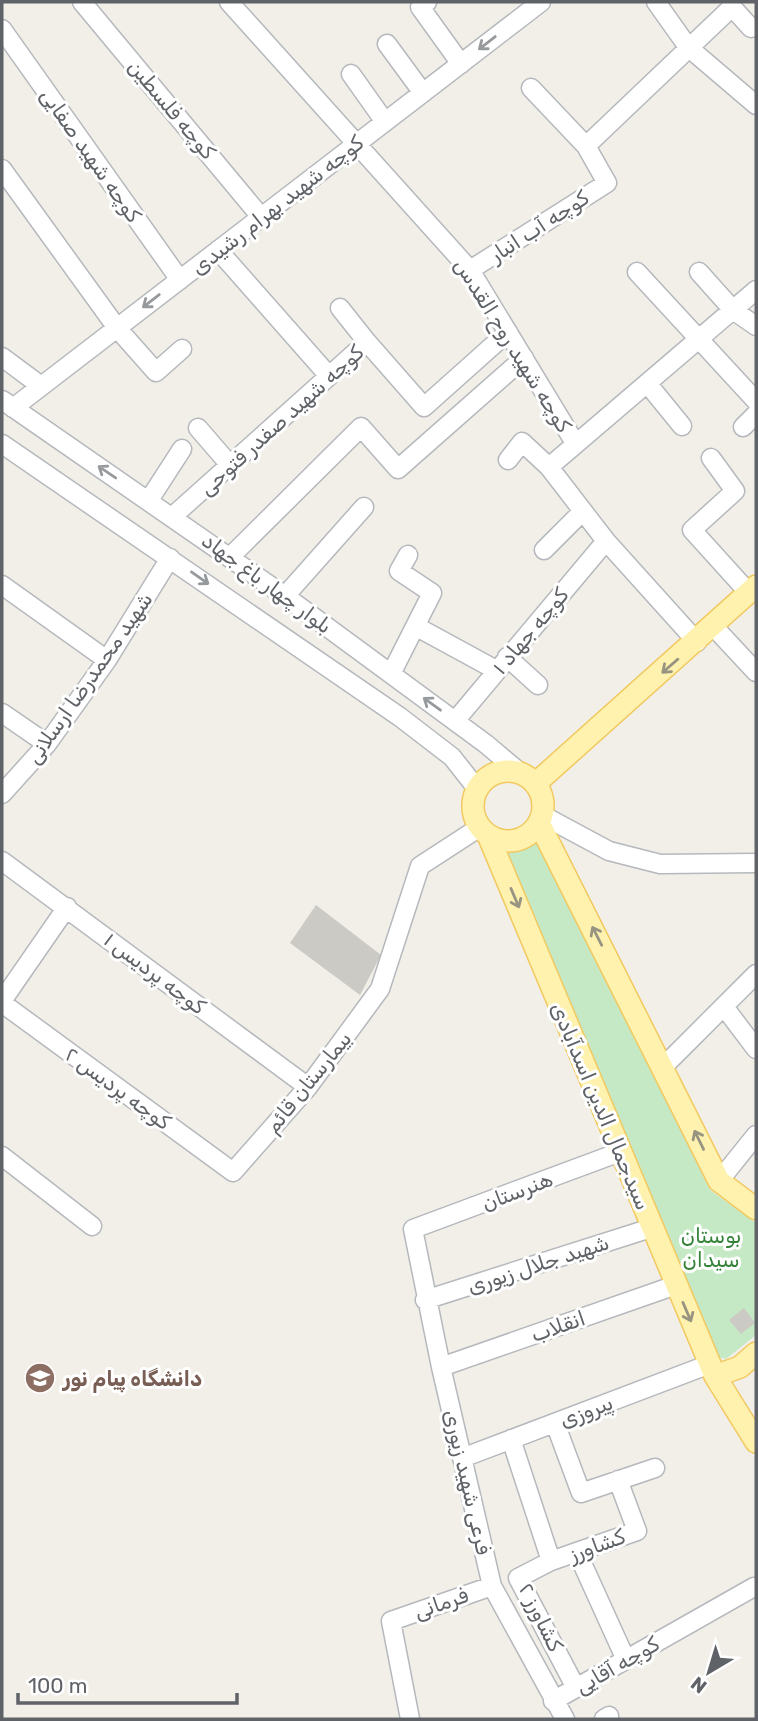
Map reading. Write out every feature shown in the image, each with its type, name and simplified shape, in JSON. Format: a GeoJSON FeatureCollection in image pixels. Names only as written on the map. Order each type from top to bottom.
{"type":"FeatureCollection","features":[{"type":"Feature","properties":{"kind":"main road"},"geometry":{"type":"LineString","coordinates":[[530,780],[697,642],[753,590]]}},
{"type":"Feature","properties":{"kind":"main road"},"geometry":{"type":"LineString","coordinates":[[540,819],[522,838],[511,841],[484,831],[473,809],[478,790],[493,775],[514,772],[530,780],[541,796],[540,819],[719,1181],[756,1209]]}},
{"type":"Feature","properties":{"kind":"main road","name":"سیدجمال الدین اسدآبادی"},"geometry":{"type":"LineString","coordinates":[[484,831],[712,1370],[756,1442]]}},
{"type":"Feature","properties":{"kind":"main road"},"geometry":{"type":"LineString","coordinates":[[712,1370],[740,1367],[756,1353]]}},
{"type":"Feature","properties":{"kind":"street","name":"کوچه فلسطین"},"geometry":{"type":"LineString","coordinates":[[82,2],[261,217]]}},
{"type":"Feature","properties":{"kind":"street","name":"کوچه شهید روح القدس"},"geometry":{"type":"LineString","coordinates":[[229,2],[358,142],[470,270],[575,443],[549,467],[606,541],[697,642]]}},
{"type":"Feature","properties":{"kind":"street"},"geometry":{"type":"LineString","coordinates":[[427,2],[420,6],[461,64]]}},
{"type":"Feature","properties":{"kind":"street","name":"کوچه شهید بهرام رشیدی"},"geometry":{"type":"LineString","coordinates":[[8,404],[41,386],[541,2]]}},
{"type":"Feature","properties":{"kind":"street"},"geometry":{"type":"LineString","coordinates":[[656,2],[688,47],[756,105]]}},
{"type":"Feature","properties":{"kind":"street"},"geometry":{"type":"LineString","coordinates":[[586,145],[732,7],[751,28]]}},
{"type":"Feature","properties":{"kind":"street","name":"کوچه شهید صفایی"},"geometry":{"type":"LineString","coordinates":[[2,29],[180,280]]}},
{"type":"Feature","properties":{"kind":"street"},"geometry":{"type":"LineString","coordinates":[[387,44],[423,93]]}},
{"type":"Feature","properties":{"kind":"street"},"geometry":{"type":"LineString","coordinates":[[351,74],[385,122]]}},
{"type":"Feature","properties":{"kind":"street","name":"کوچه آب انبار"},"geometry":{"type":"LineString","coordinates":[[470,270],[607,183],[586,145],[531,88]]}},
{"type":"Feature","properties":{"kind":"street"},"geometry":{"type":"LineString","coordinates":[[2,169],[117,328],[156,372],[182,349]]}},
{"type":"Feature","properties":{"kind":"street"},"geometry":{"type":"LineString","coordinates":[[218,250],[329,376]]}},
{"type":"Feature","properties":{"kind":"street"},"geometry":{"type":"LineString","coordinates":[[637,272],[756,401]]}},
{"type":"Feature","properties":{"kind":"street"},"geometry":{"type":"LineString","coordinates":[[699,272],[733,310],[756,326]]}},
{"type":"Feature","properties":{"kind":"street"},"geometry":{"type":"LineString","coordinates":[[575,443],[756,289]]}},
{"type":"Feature","properties":{"kind":"street"},"geometry":{"type":"LineString","coordinates":[[340,308],[367,342]]}},
{"type":"Feature","properties":{"kind":"street","name":"کوچه شهید صفدر فتوحی"},"geometry":{"type":"LineString","coordinates":[[173,516],[367,342],[424,407],[508,332]]}},
{"type":"Feature","properties":{"kind":"street"},"geometry":{"type":"LineString","coordinates":[[2,357],[41,386]]}},
{"type":"Feature","properties":{"kind":"street"},"geometry":{"type":"LineString","coordinates":[[230,557],[360,427],[398,469],[524,358]]}},
{"type":"Feature","properties":{"kind":"street"},"geometry":{"type":"LineString","coordinates":[[647,383],[682,425]]}},
{"type":"Feature","properties":{"kind":"street","name":"بلوار چهار باغ جهاد"},"geometry":{"type":"LineString","coordinates":[[8,404],[285,596],[455,721],[530,780]]}},
{"type":"Feature","properties":{"kind":"street"},"geometry":{"type":"LineString","coordinates":[[743,428],[756,414]]}},
{"type":"Feature","properties":{"kind":"street"},"geometry":{"type":"LineString","coordinates":[[198,428],[230,465]]}},
{"type":"Feature","properties":{"kind":"street"},"geometry":{"type":"LineString","coordinates":[[508,460],[522,442],[549,467]]}},
{"type":"Feature","properties":{"kind":"street","name":"بلوار چهار باغ جهاد"},"geometry":{"type":"LineString","coordinates":[[2,444],[400,717],[452,757],[478,790]]}},
{"type":"Feature","properties":{"kind":"street"},"geometry":{"type":"LineString","coordinates":[[149,500],[183,449]]}},
{"type":"Feature","properties":{"kind":"street"},"geometry":{"type":"LineString","coordinates":[[711,458],[735,491],[692,530],[753,590]]}},
{"type":"Feature","properties":{"kind":"street"},"geometry":{"type":"LineString","coordinates":[[285,596],[364,507]]}},
{"type":"Feature","properties":{"kind":"street"},"geometry":{"type":"LineString","coordinates":[[544,550],[583,512]]}},
{"type":"Feature","properties":{"kind":"street","name":"کوچه جهاد ۱"},"geometry":{"type":"LineString","coordinates":[[455,721],[606,541]]}},
{"type":"Feature","properties":{"kind":"street"},"geometry":{"type":"LineString","coordinates":[[391,674],[432,593],[399,571],[408,555]]}},
{"type":"Feature","properties":{"kind":"street","name":"شهید محمدرضا ارسلانی"},"geometry":{"type":"LineString","coordinates":[[2,794],[47,744],[107,660],[170,558]]}},
{"type":"Feature","properties":{"kind":"street"},"geometry":{"type":"LineString","coordinates":[[2,585],[107,660]]}},
{"type":"Feature","properties":{"kind":"street"},"geometry":{"type":"LineString","coordinates":[[416,627],[502,664],[538,685]]}},
{"type":"Feature","properties":{"kind":"street"},"geometry":{"type":"LineString","coordinates":[[714,627],[756,672]]}},
{"type":"Feature","properties":{"kind":"street"},"geometry":{"type":"LineString","coordinates":[[2,713],[47,744]]}},
{"type":"Feature","properties":{"kind":"street"},"geometry":{"type":"LineString","coordinates":[[540,819],[609,851],[660,864],[756,863]]}},
{"type":"Feature","properties":{"kind":"street","name":"بیمارستان قائم"},"geometry":{"type":"LineString","coordinates":[[233,1172],[308,1087],[380,989],[420,866],[484,831]]}},
{"type":"Feature","properties":{"kind":"street","name":"کوچه پردیس ۱"},"geometry":{"type":"LineString","coordinates":[[2,861],[308,1087]]}},
{"type":"Feature","properties":{"kind":"street"},"geometry":{"type":"LineString","coordinates":[[2,1002],[67,908]]}},
{"type":"Feature","properties":{"kind":"street"},"geometry":{"type":"LineString","coordinates":[[663,1067],[756,974]]}},
{"type":"Feature","properties":{"kind":"street","name":"کوچه پردیس ۲"},"geometry":{"type":"LineString","coordinates":[[2,1002],[233,1172]]}},
{"type":"Feature","properties":{"kind":"street"},"geometry":{"type":"LineString","coordinates":[[724,1007],[756,1049]]}},
{"type":"Feature","properties":{"kind":"street"},"geometry":{"type":"LineString","coordinates":[[719,1181],[756,1135]]}},
{"type":"Feature","properties":{"kind":"street","name":"هنرستان"},"geometry":{"type":"LineString","coordinates":[[413,1229],[620,1152]]}},
{"type":"Feature","properties":{"kind":"street"},"geometry":{"type":"LineString","coordinates":[[2,1156],[92,1226]]}},
{"type":"Feature","properties":{"kind":"street","name":"شهید جلال زیوری"},"geometry":{"type":"LineString","coordinates":[[426,1299],[651,1228]]}},
{"type":"Feature","properties":{"kind":"street","name":"فرعی شهید زیوری"},"geometry":{"type":"LineString","coordinates":[[413,1229],[441,1367],[492,1586],[565,1719]]}},
{"type":"Feature","properties":{"kind":"street","name":"انقلاب"},"geometry":{"type":"LineString","coordinates":[[441,1367],[676,1285]]}},
{"type":"Feature","properties":{"kind":"street","name":"پیروزی"},"geometry":{"type":"LineString","coordinates":[[462,1458],[555,1423],[712,1370]]}},
{"type":"Feature","properties":{"kind":"street"},"geometry":{"type":"LineString","coordinates":[[555,1423],[581,1493],[655,1468]]}},
{"type":"Feature","properties":{"kind":"street","name":"کشاورز"},"geometry":{"type":"LineString","coordinates":[[512,1439],[551,1561],[637,1531],[618,1480]]}},
{"type":"Feature","properties":{"kind":"street"},"geometry":{"type":"LineString","coordinates":[[577,1552],[626,1660]]}},
{"type":"Feature","properties":{"kind":"street","name":"کشاورز ۲"},"geometry":{"type":"LineString","coordinates":[[551,1561],[518,1578],[576,1688]]}},
{"type":"Feature","properties":{"kind":"street","name":"فرمانی"},"geometry":{"type":"LineString","coordinates":[[410,1719],[391,1621],[492,1586]]}},
{"type":"Feature","properties":{"kind":"street","name":"کوچه آقایی"},"geometry":{"type":"LineString","coordinates":[[553,1701],[754,1587]]}},
{"type":"Feature","properties":{"kind":"green space","name":"بوستان سیدان"},"geometry":{"type":"Polygon","coordinates":[[[540,833],[710,1190],[756,1223],[756,1335],[726,1359],[718,1357],[496,845],[515,848],[540,833]]]}},
{"type":"Feature","properties":{"kind":"building"},"geometry":{"type":"Polygon","coordinates":[[[316,905],[381,955],[360,995],[290,943],[316,905]]]}},
{"type":"Feature","properties":{"kind":"building"},"geometry":{"type":"Polygon","coordinates":[[[744,1308],[755,1323],[741,1334],[729,1320],[744,1308]]]}},
{"type":"Feature","properties":{"kind":"place","name":"دانشگاه پیام نور"},"geometry":{"type":"Point","coordinates":[40,1378]}}]}
